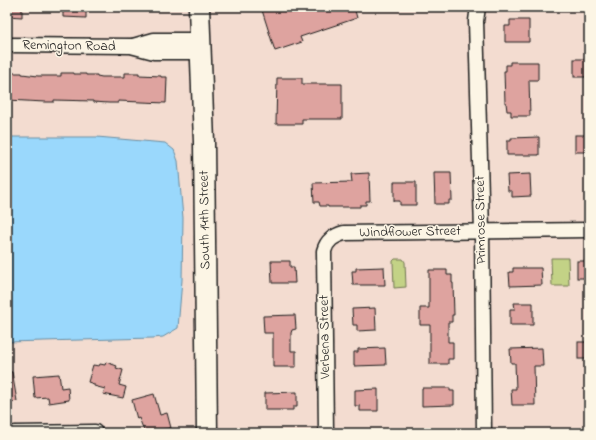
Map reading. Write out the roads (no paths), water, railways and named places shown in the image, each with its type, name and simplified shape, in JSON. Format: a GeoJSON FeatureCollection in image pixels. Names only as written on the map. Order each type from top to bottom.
{"type":"FeatureCollection","features":[{"type":"Feature","properties":{"kind":"main road","name":"South 14th Street"},"geometry":{"type":"LineString","coordinates":[[199,7],[204,142],[207,433]]}},
{"type":"Feature","properties":{"kind":"street","name":"Primrose Street"},"geometry":{"type":"LineString","coordinates":[[478,7],[476,21],[482,230],[484,433]]}},
{"type":"Feature","properties":{"kind":"street","name":"Remington Road"},"geometry":{"type":"LineString","coordinates":[[7,45],[131,46],[154,52],[200,46]]}},
{"type":"Feature","properties":{"kind":"street","name":"Windflower Street"},"geometry":{"type":"LineString","coordinates":[[329,241],[333,237],[344,234],[482,230],[589,230]]}},
{"type":"Feature","properties":{"kind":"street","name":"Verbena Street"},"geometry":{"type":"LineString","coordinates":[[326,433],[324,256],[325,247],[329,241]]}},
{"type":"Feature","properties":{"kind":"street"},"geometry":{"type":"LineString","coordinates":[[15,433],[95,432]]}},
{"type":"Feature","properties":{"kind":"water"},"geometry":{"type":"Polygon","coordinates":[[[7,137],[97,137],[165,143],[174,150],[178,161],[183,218],[182,280],[178,328],[163,337],[153,338],[7,342],[7,137]]]}}]}
